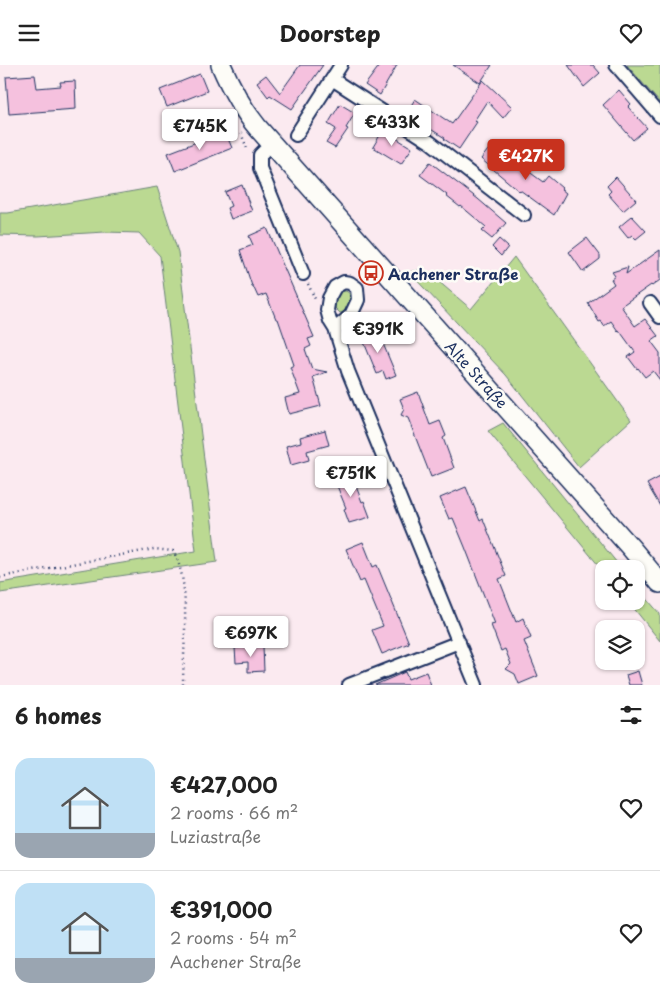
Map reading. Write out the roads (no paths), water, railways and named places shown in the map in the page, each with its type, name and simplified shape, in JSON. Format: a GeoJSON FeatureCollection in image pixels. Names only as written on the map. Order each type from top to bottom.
{"type":"FeatureCollection","features":[{"type":"Feature","properties":{"kind":"main road"},"geometry":{"type":"LineString","coordinates":[[221,65],[234,94],[247,116],[271,144]]}},
{"type":"Feature","properties":{"kind":"main road","name":"Alte Straße"},"geometry":{"type":"LineString","coordinates":[[271,144],[618,533],[660,583]]}},
{"type":"Feature","properties":{"kind":"street"},"geometry":{"type":"LineString","coordinates":[[296,135],[341,65]]}},
{"type":"Feature","properties":{"kind":"street"},"geometry":{"type":"LineString","coordinates":[[616,65],[660,116]]}},
{"type":"Feature","properties":{"kind":"street"},"geometry":{"type":"LineString","coordinates":[[332,79],[430,142],[524,215]]}},
{"type":"Feature","properties":{"kind":"street"},"geometry":{"type":"LineString","coordinates":[[271,144],[260,155],[260,168],[303,274]]}},
{"type":"Feature","properties":{"kind":"street"},"geometry":{"type":"LineString","coordinates":[[335,329],[351,315],[358,301],[357,288],[350,283],[344,282],[335,287],[329,298],[328,310],[330,321],[335,329],[338,345],[351,379],[476,685]]}},
{"type":"Feature","properties":{"kind":"street"},"geometry":{"type":"LineString","coordinates":[[650,303],[660,317]]}},
{"type":"Feature","properties":{"kind":"street"},"geometry":{"type":"LineString","coordinates":[[349,685],[458,642]]}},
{"type":"Feature","properties":{"kind":"place","name":"Aachener Straße"},"geometry":{"type":"Point","coordinates":[371,273]}}]}
